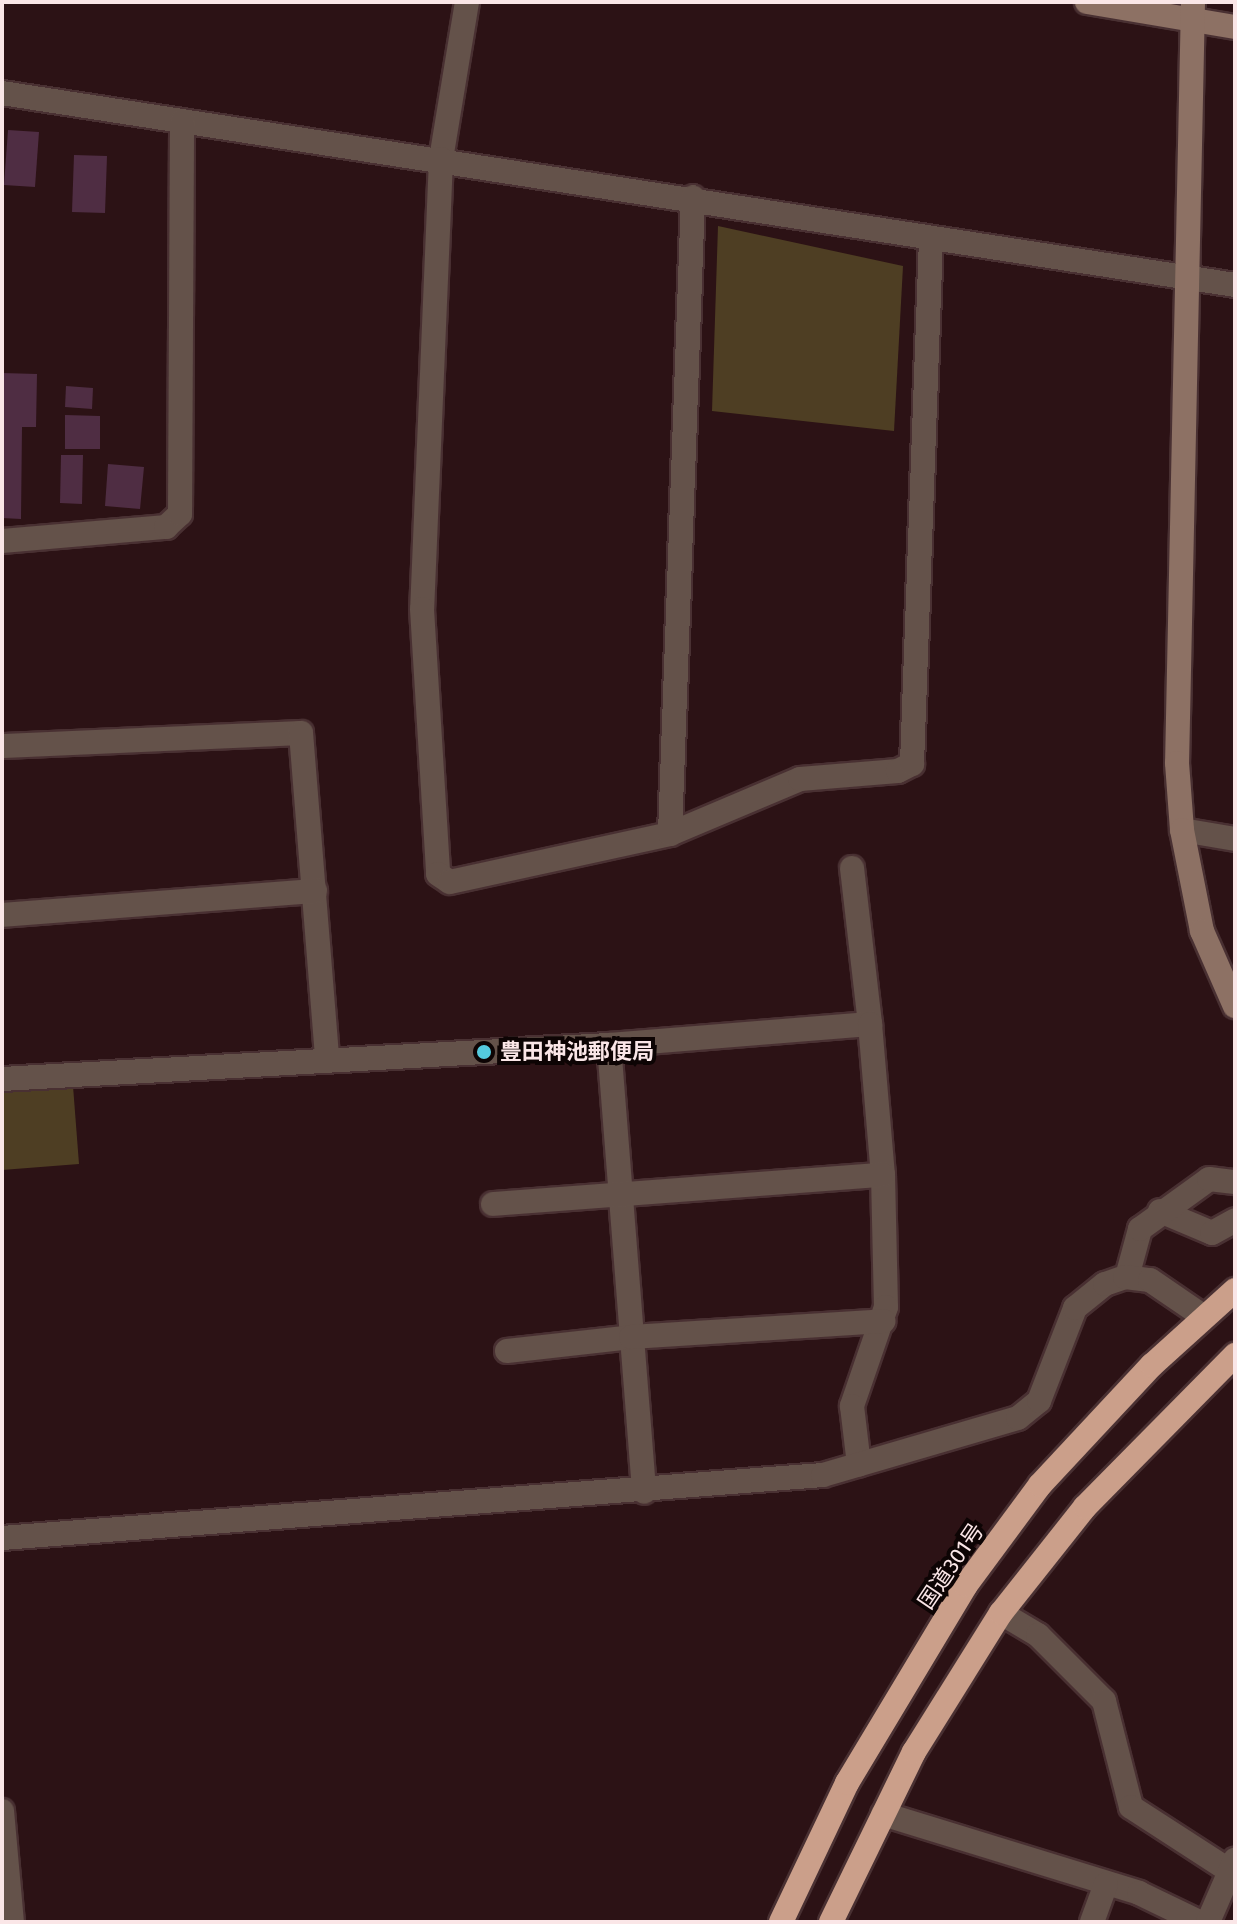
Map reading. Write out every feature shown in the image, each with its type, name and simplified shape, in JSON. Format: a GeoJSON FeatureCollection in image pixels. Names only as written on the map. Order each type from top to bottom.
{"type":"FeatureCollection","features":[{"type":"Feature","properties":{"kind":"highway","name":"国道301号"},"geometry":{"type":"LineString","coordinates":[[781,1922],[847,1783],[966,1585],[1040,1485],[1204,1317],[1235,1290]]}},
{"type":"Feature","properties":{"kind":"highway"},"geometry":{"type":"LineString","coordinates":[[831,1922],[914,1752],[1001,1613],[1085,1507],[1235,1355]]}},
{"type":"Feature","properties":{"kind":"street"},"geometry":{"type":"LineString","coordinates":[[467,2],[441,159],[422,609],[438,874],[450,882],[670,834],[800,779],[898,771],[912,764],[931,238]]}},
{"type":"Feature","properties":{"kind":"street"},"geometry":{"type":"LineString","coordinates":[[1087,2],[1192,13],[1235,27]]}},
{"type":"Feature","properties":{"kind":"street"},"geometry":{"type":"LineString","coordinates":[[1192,13],[1177,763],[1182,830],[1202,931],[1235,1006]]}},
{"type":"Feature","properties":{"kind":"street"},"geometry":{"type":"LineString","coordinates":[[2,93],[693,197],[1235,285]]}},
{"type":"Feature","properties":{"kind":"street"},"geometry":{"type":"LineString","coordinates":[[2,541],[166,527],[180,514],[182,121]]}},
{"type":"Feature","properties":{"kind":"street"},"geometry":{"type":"LineString","coordinates":[[670,834],[693,197]]}},
{"type":"Feature","properties":{"kind":"street"},"geometry":{"type":"LineString","coordinates":[[2,746],[301,733],[327,1059]]}},
{"type":"Feature","properties":{"kind":"street"},"geometry":{"type":"LineString","coordinates":[[1182,830],[1235,839]]}},
{"type":"Feature","properties":{"kind":"street"},"geometry":{"type":"LineString","coordinates":[[852,868],[883,1175],[883,1321],[852,1406],[859,1465]]}},
{"type":"Feature","properties":{"kind":"street"},"geometry":{"type":"LineString","coordinates":[[2,915],[315,891]]}},
{"type":"Feature","properties":{"kind":"street"},"geometry":{"type":"LineString","coordinates":[[2,1079],[609,1045],[870,1024]]}},
{"type":"Feature","properties":{"kind":"street"},"geometry":{"type":"LineString","coordinates":[[609,1045],[644,1492]]}},
{"type":"Feature","properties":{"kind":"street"},"geometry":{"type":"LineString","coordinates":[[493,1204],[883,1175]]}},
{"type":"Feature","properties":{"kind":"street"},"geometry":{"type":"LineString","coordinates":[[1127,1277],[1140,1229],[1160,1211],[1209,1179],[1235,1182]]}},
{"type":"Feature","properties":{"kind":"street"},"geometry":{"type":"LineString","coordinates":[[1160,1211],[1212,1233],[1235,1220]]}},
{"type":"Feature","properties":{"kind":"street"},"geometry":{"type":"LineString","coordinates":[[2,1538],[644,1492],[823,1475],[1018,1418],[1039,1401],[1075,1308],[1095,1289],[1127,1277],[1150,1280],[1204,1317]]}},
{"type":"Feature","properties":{"kind":"street"},"geometry":{"type":"LineString","coordinates":[[507,1351],[631,1337],[883,1321]]}},
{"type":"Feature","properties":{"kind":"street"},"geometry":{"type":"LineString","coordinates":[[1001,1613],[1038,1635],[1104,1701],[1131,1807],[1232,1866],[1208,1922]]}},
{"type":"Feature","properties":{"kind":"street"},"geometry":{"type":"LineString","coordinates":[[2,1811],[12,1922]]}},
{"type":"Feature","properties":{"kind":"street"},"geometry":{"type":"LineString","coordinates":[[883,1814],[1169,1904],[1199,1922]]}},
{"type":"Feature","properties":{"kind":"street"},"geometry":{"type":"LineString","coordinates":[[1092,1922],[1106,1884]]}},
{"type":"Feature","properties":{"kind":"shaded area"},"geometry":{"type":"Polygon","coordinates":[[[718,226],[903,266],[894,431],[712,411],[718,226]]]}},
{"type":"Feature","properties":{"kind":"shaded area"},"geometry":{"type":"Polygon","coordinates":[[[73,1086],[79,1164],[2,1170],[2,1091],[73,1086]]]}},
{"type":"Feature","properties":{"kind":"building"},"geometry":{"type":"Polygon","coordinates":[[[8,130],[39,132],[35,187],[4,185],[8,130]]]}},
{"type":"Feature","properties":{"kind":"building"},"geometry":{"type":"Polygon","coordinates":[[[74,155],[107,156],[105,213],[72,212],[74,155]]]}},
{"type":"Feature","properties":{"kind":"building"},"geometry":{"type":"Polygon","coordinates":[[[2,373],[37,374],[36,427],[22,427],[21,519],[2,518],[2,373]]]}},
{"type":"Feature","properties":{"kind":"building"},"geometry":{"type":"Polygon","coordinates":[[[66,386],[93,388],[92,409],[65,407],[66,386]]]}},
{"type":"Feature","properties":{"kind":"building"},"geometry":{"type":"Polygon","coordinates":[[[65,415],[100,416],[100,449],[65,449],[65,415]]]}},
{"type":"Feature","properties":{"kind":"building"},"geometry":{"type":"Polygon","coordinates":[[[61,455],[83,455],[82,504],[60,503],[61,455]]]}},
{"type":"Feature","properties":{"kind":"building"},"geometry":{"type":"Polygon","coordinates":[[[108,464],[144,467],[140,509],[105,506],[108,464]]]}},
{"type":"Feature","properties":{"kind":"place","name":"豊田神池郵便局"},"geometry":{"type":"Point","coordinates":[484,1052]}}]}
